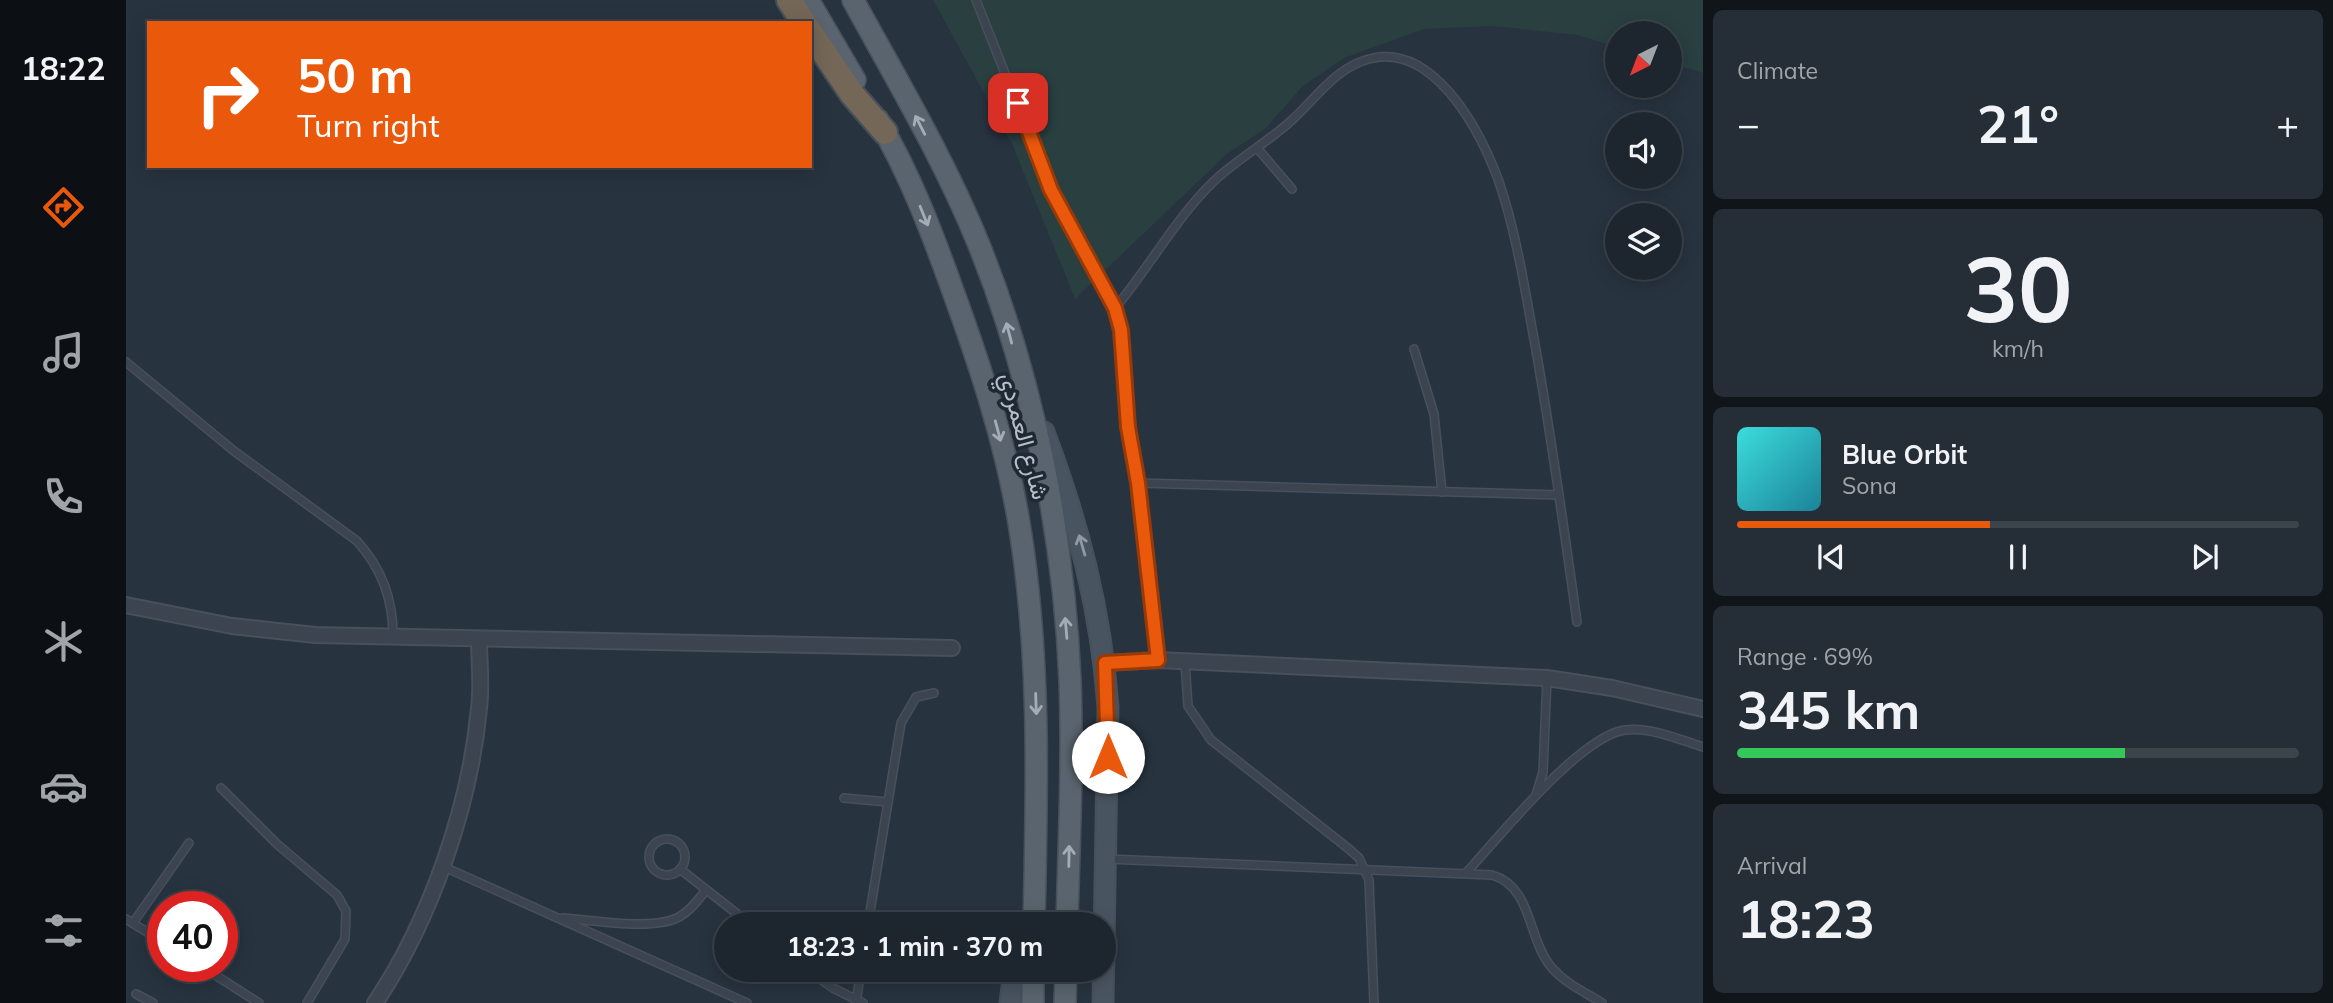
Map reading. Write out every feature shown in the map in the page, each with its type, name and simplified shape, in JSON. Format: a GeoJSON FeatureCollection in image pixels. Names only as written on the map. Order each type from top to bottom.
{"type":"FeatureCollection","features":[{"type":"Feature","properties":{"kind":"highway"},"geometry":{"type":"LineString","coordinates":[[789,0],[803,21]]}},
{"type":"Feature","properties":{"kind":"highway"},"geometry":{"type":"LineString","coordinates":[[812,35],[852,94],[885,132]]}},
{"type":"Feature","properties":{"kind":"main road","name":"شارع العمردي"},"geometry":{"type":"LineString","coordinates":[[808,0],[885,132],[916,198],[969,334],[1010,474],[1019,522],[1036,687],[1032,912]]}},
{"type":"Feature","properties":{"kind":"main road","name":"شارع العمردي"},"geometry":{"type":"LineString","coordinates":[[853,0],[920,125],[979,245],[1004,317],[1024,390],[1050,506],[1067,645],[1071,727],[1067,912]]}},
{"type":"Feature","properties":{"kind":"main road"},"geometry":{"type":"LineString","coordinates":[[1033,1003],[1034,982]]}},
{"type":"Feature","properties":{"kind":"main road"},"geometry":{"type":"LineString","coordinates":[[1065,1003],[1066,982]]}},
{"type":"Feature","properties":{"kind":"street"},"geometry":{"type":"LineString","coordinates":[[1024,390],[1057,466],[1082,544],[1095,597],[1105,663],[1108,707],[1104,1003]]}},
{"type":"Feature","properties":{"kind":"street"},"geometry":{"type":"LineString","coordinates":[[126,605],[184,618],[274,631],[393,637],[952,649]]}},
{"type":"Feature","properties":{"kind":"street"},"geometry":{"type":"LineString","coordinates":[[375,1003],[414,934],[441,866],[466,781],[480,707],[479,639]]}},
{"type":"Feature","properties":{"kind":"street"},"geometry":{"type":"LineString","coordinates":[[1105,663],[1158,660],[1548,678],[1612,688],[1703,709]]}},
{"type":"Feature","properties":{"kind":"street"},"geometry":{"type":"LineString","coordinates":[[1010,1003],[1013,982]]}},
{"type":"Feature","properties":{"kind":"lane"},"geometry":{"type":"LineString","coordinates":[[976,0],[1051,190],[1115,308],[1125,353],[1128,427],[1138,483],[1158,660]]}},
{"type":"Feature","properties":{"kind":"lane"},"geometry":{"type":"LineString","coordinates":[[1115,308],[1200,197],[1227,170],[1258,149],[1340,72],[1361,61],[1386,56],[1410,62],[1432,74],[1449,92],[1484,148],[1516,237],[1577,622]]}},
{"type":"Feature","properties":{"kind":"lane"},"geometry":{"type":"LineString","coordinates":[[1258,149],[1292,189]]}},
{"type":"Feature","properties":{"kind":"lane"},"geometry":{"type":"LineString","coordinates":[[1414,349],[1434,414],[1443,492]]}},
{"type":"Feature","properties":{"kind":"lane"},"geometry":{"type":"LineString","coordinates":[[126,362],[234,451],[358,541],[369,554],[386,585],[392,611],[393,637]]}},
{"type":"Feature","properties":{"kind":"lane"},"geometry":{"type":"LineString","coordinates":[[1138,483],[1559,495]]}},
{"type":"Feature","properties":{"kind":"lane"},"geometry":{"type":"LineString","coordinates":[[1185,663],[1188,706],[1211,740],[1349,849],[1366,869],[1370,892],[1374,1003]]}},
{"type":"Feature","properties":{"kind":"lane"},"geometry":{"type":"LineString","coordinates":[[1535,799],[1543,772],[1548,678]]}},
{"type":"Feature","properties":{"kind":"lane"},"geometry":{"type":"LineString","coordinates":[[870,912],[903,716],[916,697],[934,693]]}},
{"type":"Feature","properties":{"kind":"lane"},"geometry":{"type":"LineString","coordinates":[[1467,872],[1592,743],[1608,734],[1643,730],[1703,747]]}},
{"type":"Feature","properties":{"kind":"lane"},"geometry":{"type":"LineString","coordinates":[[221,788],[276,844],[337,895],[346,911],[345,939],[307,1003]]}},
{"type":"Feature","properties":{"kind":"lane"},"geometry":{"type":"LineString","coordinates":[[844,798],[888,802]]}},
{"type":"Feature","properties":{"kind":"lane"},"geometry":{"type":"LineString","coordinates":[[665,839],[677,842],[685,858],[680,869],[670,875],[653,868],[649,856],[654,845],[665,839]]}},
{"type":"Feature","properties":{"kind":"lane"},"geometry":{"type":"LineString","coordinates":[[147,932],[129,921],[189,843]]}},
{"type":"Feature","properties":{"kind":"lane"},"geometry":{"type":"LineString","coordinates":[[1107,859],[1492,875],[1511,884],[1523,902],[1542,954],[1553,969],[1567,982],[1602,1003]]}},
{"type":"Feature","properties":{"kind":"lane"},"geometry":{"type":"LineString","coordinates":[[441,866],[747,1003]]}},
{"type":"Feature","properties":{"kind":"lane"},"geometry":{"type":"LineString","coordinates":[[680,869],[734,912]]}},
{"type":"Feature","properties":{"kind":"lane"},"geometry":{"type":"LineString","coordinates":[[559,918],[651,923],[669,921],[685,913],[706,890]]}},
{"type":"Feature","properties":{"kind":"lane"},"geometry":{"type":"LineString","coordinates":[[226,982],[259,1003]]}},
{"type":"Feature","properties":{"kind":"lane"},"geometry":{"type":"LineString","coordinates":[[826,982],[858,1002],[860,982]]}},
{"type":"Feature","properties":{"kind":"lane"},"geometry":{"type":"LineString","coordinates":[[136,994],[153,1003]]}},
{"type":"Feature","properties":{"kind":"green space"},"geometry":{"type":"Polygon","coordinates":[[[933,0],[1703,0],[1703,73],[1682,67],[1682,21],[1605,21],[1605,43],[1577,35],[1493,26],[1424,29],[1344,58],[1303,86],[1265,129],[1228,153],[1075,299],[1013,146],[933,0]]]}},
{"type":"Feature","properties":{"kind":"route"},"geometry":{"type":"LineString","coordinates":[[1018,103],[1051,190],[1115,308],[1125,353],[1128,427],[1138,483],[1158,660],[1105,663],[1108,757]]}}]}
